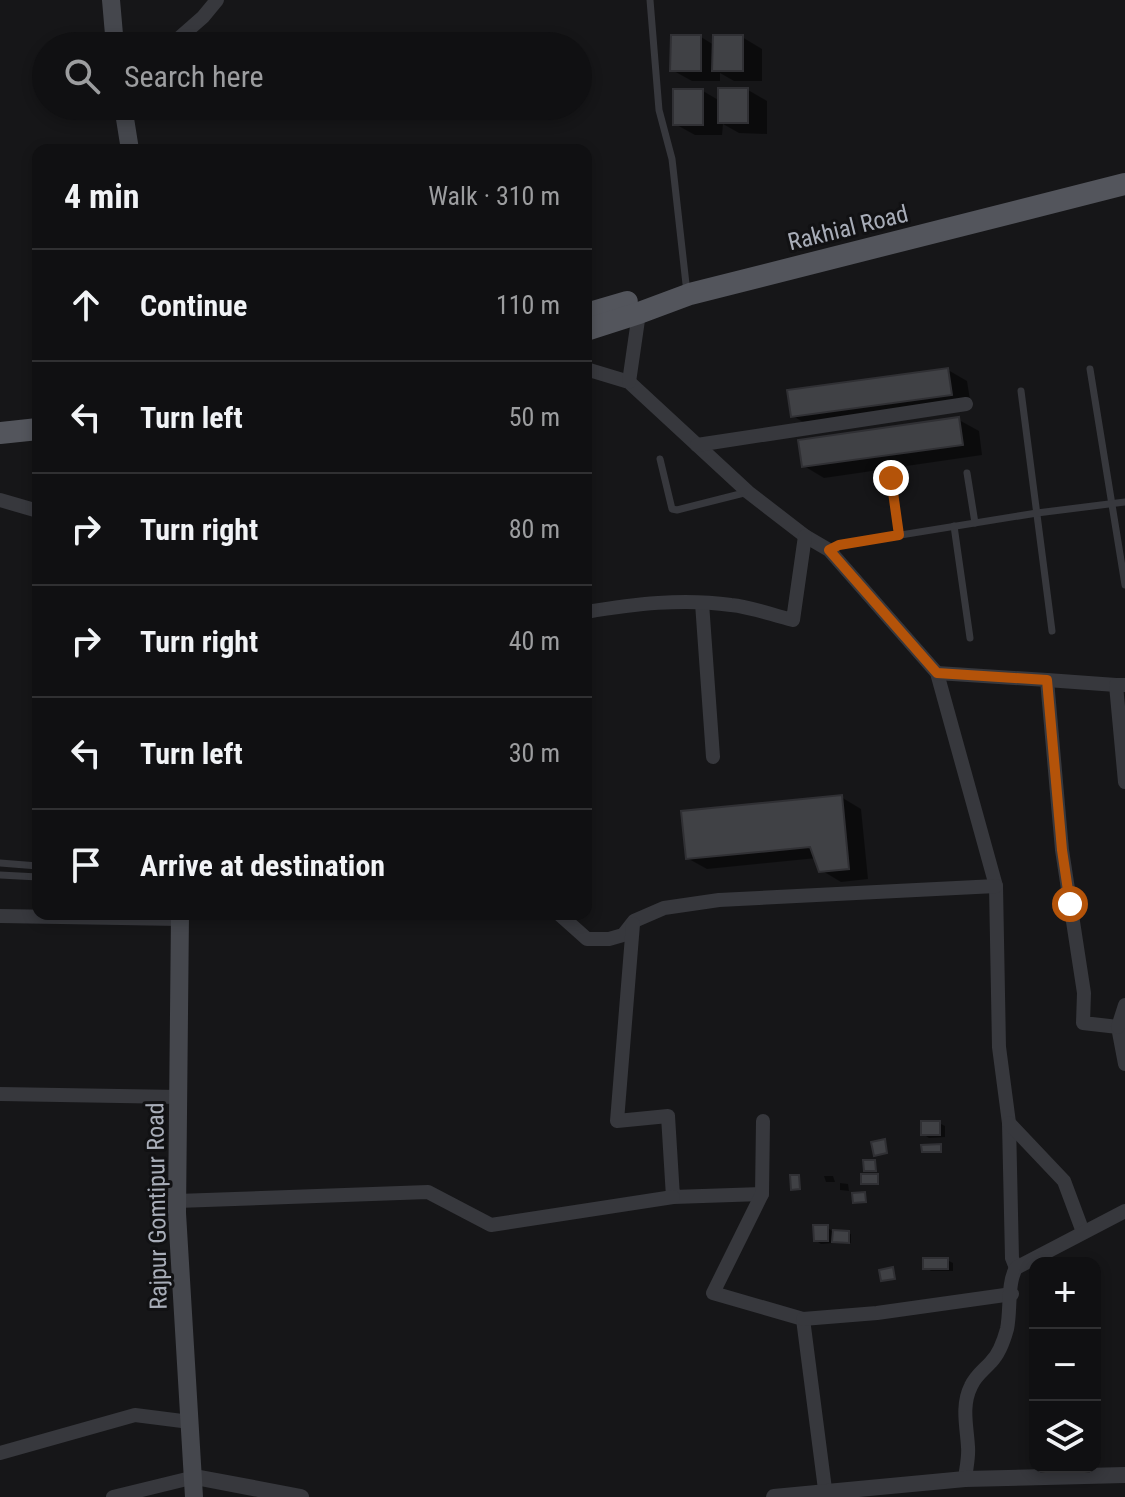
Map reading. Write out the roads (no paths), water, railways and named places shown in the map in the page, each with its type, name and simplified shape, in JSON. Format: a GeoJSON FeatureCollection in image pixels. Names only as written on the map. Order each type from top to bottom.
{"type":"FeatureCollection","features":[{"type":"Feature","properties":{"kind":"main road"},"geometry":{"type":"LineString","coordinates":[[111,0],[114,32]]}},
{"type":"Feature","properties":{"kind":"main road"},"geometry":{"type":"LineString","coordinates":[[125,120],[129,144]]}},
{"type":"Feature","properties":{"kind":"main road","name":"Rakhial Road"},"geometry":{"type":"LineString","coordinates":[[592,312],[686,284],[1125,173]]}},
{"type":"Feature","properties":{"kind":"main road","name":"Rakhial Road"},"geometry":{"type":"LineString","coordinates":[[592,328],[690,294],[1125,184]]}},
{"type":"Feature","properties":{"kind":"main road"},"geometry":{"type":"LineString","coordinates":[[0,433],[32,430]]}},
{"type":"Feature","properties":{"kind":"main road","name":"Rajpur Gomtipur Road"},"geometry":{"type":"LineString","coordinates":[[180,920],[177,1201],[194,1497]]}},
{"type":"Feature","properties":{"kind":"street"},"geometry":{"type":"LineString","coordinates":[[186,32],[217,0]]}},
{"type":"Feature","properties":{"kind":"street"},"geometry":{"type":"LineString","coordinates":[[629,382],[639,313]]}},
{"type":"Feature","properties":{"kind":"street"},"geometry":{"type":"LineString","coordinates":[[592,371],[629,382],[748,492],[805,536],[829,550],[937,673],[996,886],[999,1047],[1009,1123],[1012,1258],[1016,1268]]}},
{"type":"Feature","properties":{"kind":"street"},"geometry":{"type":"LineString","coordinates":[[697,445],[966,404]]}},
{"type":"Feature","properties":{"kind":"street"},"geometry":{"type":"LineString","coordinates":[[0,500],[32,509]]}},
{"type":"Feature","properties":{"kind":"street"},"geometry":{"type":"LineString","coordinates":[[592,611],[646,603],[702,603],[733,605],[793,620],[805,536]]}},
{"type":"Feature","properties":{"kind":"street"},"geometry":{"type":"LineString","coordinates":[[702,603],[713,757]]}},
{"type":"Feature","properties":{"kind":"street"},"geometry":{"type":"LineString","coordinates":[[937,673],[1120,685],[1125,782]]}},
{"type":"Feature","properties":{"kind":"street"},"geometry":{"type":"LineString","coordinates":[[1047,680],[1062,850],[1084,993],[1083,1023],[1118,1027]]}},
{"type":"Feature","properties":{"kind":"street"},"geometry":{"type":"LineString","coordinates":[[566,920],[587,939],[609,939],[623,935],[634,921],[664,908],[719,900],[996,886]]}},
{"type":"Feature","properties":{"kind":"street"},"geometry":{"type":"LineString","coordinates":[[0,916],[32,916]]}},
{"type":"Feature","properties":{"kind":"street"},"geometry":{"type":"LineString","coordinates":[[634,921],[617,1121],[668,1116],[673,1197]]}},
{"type":"Feature","properties":{"kind":"street"},"geometry":{"type":"LineString","coordinates":[[1125,1005],[1118,1027],[1125,1064]]}},
{"type":"Feature","properties":{"kind":"street"},"geometry":{"type":"LineString","coordinates":[[0,1094],[179,1097]]}},
{"type":"Feature","properties":{"kind":"street"},"geometry":{"type":"LineString","coordinates":[[763,1121],[762,1194],[713,1293],[803,1319],[877,1313],[1012,1294]]}},
{"type":"Feature","properties":{"kind":"street"},"geometry":{"type":"LineString","coordinates":[[1009,1123],[1064,1181],[1083,1232]]}},
{"type":"Feature","properties":{"kind":"street"},"geometry":{"type":"LineString","coordinates":[[177,1201],[428,1192],[491,1225],[673,1197],[762,1194]]}},
{"type":"Feature","properties":{"kind":"street"},"geometry":{"type":"LineString","coordinates":[[965,1479],[969,1448],[965,1432],[966,1401],[970,1387],[1002,1344],[1012,1294],[1012,1276],[1016,1268],[1125,1211]]}},
{"type":"Feature","properties":{"kind":"street"},"geometry":{"type":"LineString","coordinates":[[803,1319],[826,1494]]}},
{"type":"Feature","properties":{"kind":"street"},"geometry":{"type":"LineString","coordinates":[[0,1453],[135,1415],[190,1422]]}},
{"type":"Feature","properties":{"kind":"street"},"geometry":{"type":"LineString","coordinates":[[774,1497],[965,1479],[1125,1475]]}},
{"type":"Feature","properties":{"kind":"street"},"geometry":{"type":"LineString","coordinates":[[113,1497],[195,1477],[301,1497]]}},
{"type":"Feature","properties":{"kind":"lane"},"geometry":{"type":"LineString","coordinates":[[650,0],[659,110],[672,159],[686,284]]}},
{"type":"Feature","properties":{"kind":"lane"},"geometry":{"type":"LineString","coordinates":[[1090,369],[1125,585]]}},
{"type":"Feature","properties":{"kind":"lane"},"geometry":{"type":"LineString","coordinates":[[1021,391],[1052,631]]}},
{"type":"Feature","properties":{"kind":"lane"},"geometry":{"type":"LineString","coordinates":[[660,459],[672,509],[748,492]]}},
{"type":"Feature","properties":{"kind":"lane"},"geometry":{"type":"LineString","coordinates":[[967,473],[975,523]]}},
{"type":"Feature","properties":{"kind":"lane"},"geometry":{"type":"LineString","coordinates":[[891,478],[899,535]]}},
{"type":"Feature","properties":{"kind":"lane"},"geometry":{"type":"LineString","coordinates":[[829,550],[839,545],[954,526],[1125,502]]}},
{"type":"Feature","properties":{"kind":"lane"},"geometry":{"type":"LineString","coordinates":[[954,526],[970,638]]}},
{"type":"Feature","properties":{"kind":"lane"},"geometry":{"type":"LineString","coordinates":[[0,863],[32,866]]}},
{"type":"Feature","properties":{"kind":"lane"},"geometry":{"type":"LineString","coordinates":[[0,875],[32,877]]}}]}
